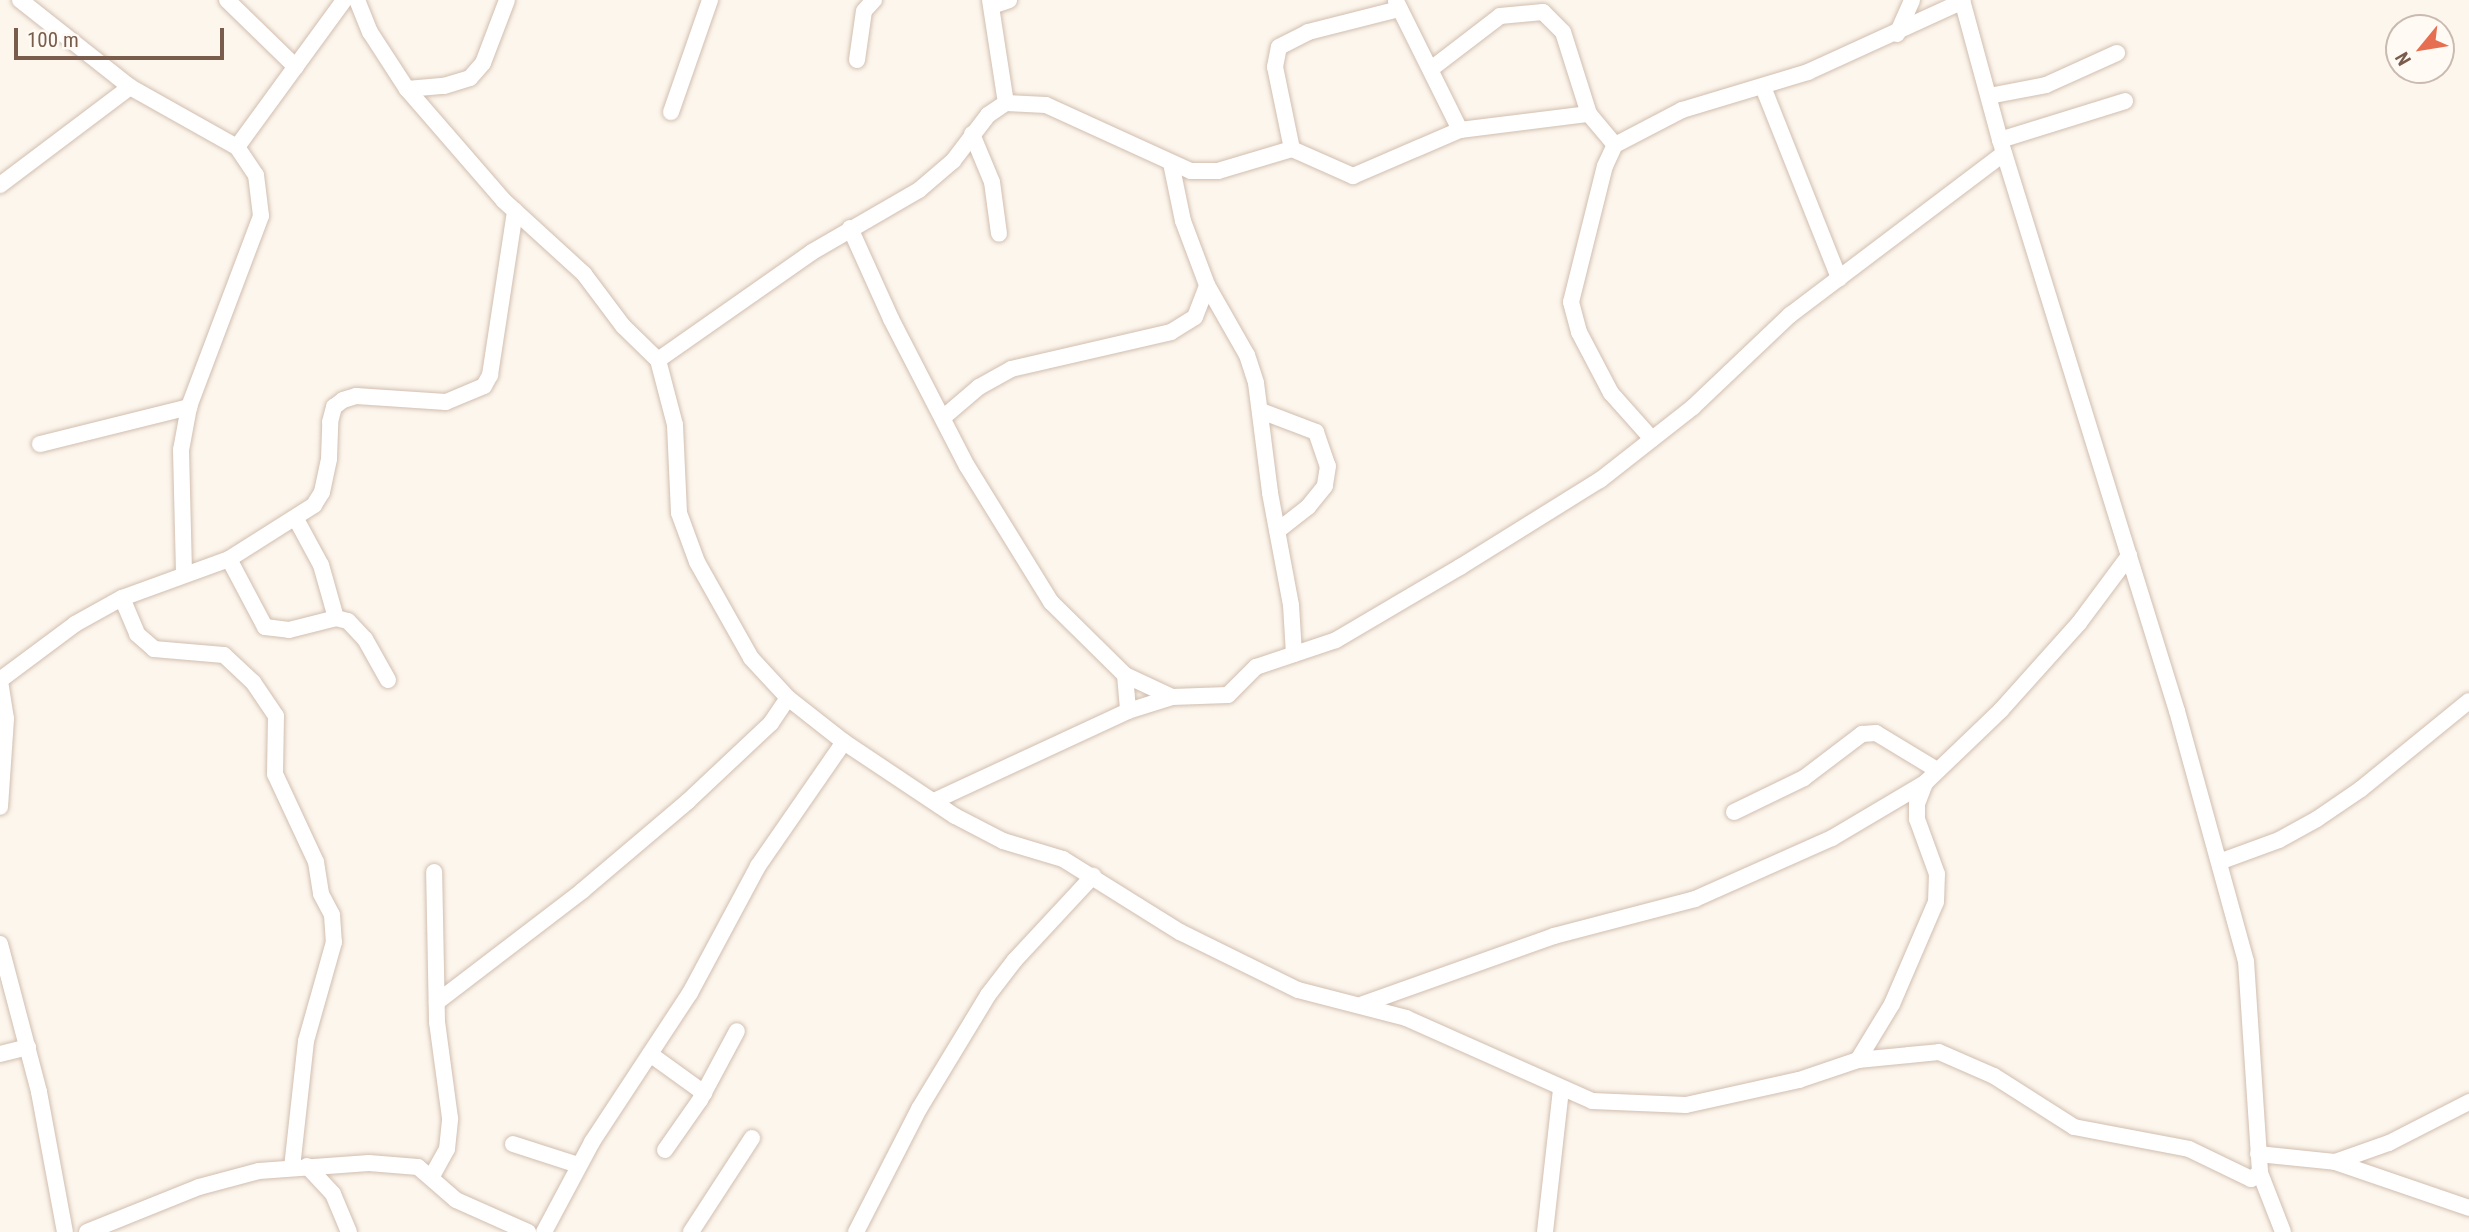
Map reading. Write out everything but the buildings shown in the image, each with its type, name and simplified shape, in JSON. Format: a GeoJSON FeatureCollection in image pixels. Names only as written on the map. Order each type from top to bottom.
{"type":"FeatureCollection","features":[{"type":"Feature","properties":{"kind":"street"},"geometry":{"type":"LineString","coordinates":[[20,0],[130,87],[237,147],[256,175],[261,216],[190,407],[179,467],[184,574]]}},
{"type":"Feature","properties":{"kind":"street"},"geometry":{"type":"LineString","coordinates":[[227,0],[296,67]]}},
{"type":"Feature","properties":{"kind":"street"},"geometry":{"type":"LineString","coordinates":[[237,147],[344,0]]}},
{"type":"Feature","properties":{"kind":"street"},"geometry":{"type":"LineString","coordinates":[[357,0],[370,32],[407,89],[515,211],[584,274],[622,326],[658,360],[674,425],[679,513],[697,562],[751,658],[788,698],[844,742],[934,802],[1003,841],[1063,859],[1180,932],[1298,990],[1363,1004],[1440,1032],[1561,1090],[1592,1101],[1686,1105],[1799,1080],[1858,1060],[1939,1052],[1994,1076],[2074,1127],[2189,1149],[2251,1179],[2260,1174]]}},
{"type":"Feature","properties":{"kind":"street"},"geometry":{"type":"LineString","coordinates":[[407,89],[444,86],[470,78],[483,63],[507,0]]}},
{"type":"Feature","properties":{"kind":"street"},"geometry":{"type":"LineString","coordinates":[[671,113],[710,0]]}},
{"type":"Feature","properties":{"kind":"street"},"geometry":{"type":"LineString","coordinates":[[857,60],[864,11],[874,0]]}},
{"type":"Feature","properties":{"kind":"street"},"geometry":{"type":"LineString","coordinates":[[1006,103],[991,3],[1009,0]]}},
{"type":"Feature","properties":{"kind":"street"},"geometry":{"type":"LineString","coordinates":[[1898,34],[1912,0]]}},
{"type":"Feature","properties":{"kind":"street"},"geometry":{"type":"LineString","coordinates":[[1652,439],[1627,415],[1611,393],[1572,316],[1576,273],[1605,166],[1615,145],[1682,110],[1763,87],[1898,34],[1962,1],[2002,146],[2129,556],[2246,961],[2260,1174],[2283,1232]]}},
{"type":"Feature","properties":{"kind":"street"},"geometry":{"type":"LineString","coordinates":[[1292,149],[1275,67],[1279,47],[1308,32],[1397,5],[1460,130]]}},
{"type":"Feature","properties":{"kind":"street"},"geometry":{"type":"LineString","coordinates":[[1431,69],[1500,16],[1543,12],[1563,32],[1588,114],[1615,145]]}},
{"type":"Feature","properties":{"kind":"street"},"geometry":{"type":"LineString","coordinates":[[1989,96],[2046,85],[2117,53]]}},
{"type":"Feature","properties":{"kind":"street"},"geometry":{"type":"LineString","coordinates":[[0,185],[130,87]]}},
{"type":"Feature","properties":{"kind":"street"},"geometry":{"type":"LineString","coordinates":[[1763,87],[1839,278]]}},
{"type":"Feature","properties":{"kind":"street"},"geometry":{"type":"LineString","coordinates":[[934,802],[1128,711],[1172,697],[1223,698],[1256,667],[1336,640],[1460,567],[1600,480],[1693,407],[1763,338],[2002,146],[2125,100]]}},
{"type":"Feature","properties":{"kind":"street"},"geometry":{"type":"LineString","coordinates":[[658,360],[850,228],[919,190],[953,161],[972,134],[1006,103],[1046,104],[1191,171],[1218,171],[1292,149],[1353,176],[1460,130],[1588,114]]}},
{"type":"Feature","properties":{"kind":"street"},"geometry":{"type":"LineString","coordinates":[[972,134],[992,182],[999,234]]}},
{"type":"Feature","properties":{"kind":"street"},"geometry":{"type":"LineString","coordinates":[[1171,163],[1183,221],[1206,285],[1247,355],[1261,411],[1277,531],[1291,605],[1294,654]]}},
{"type":"Feature","properties":{"kind":"street"},"geometry":{"type":"LineString","coordinates":[[0,807],[6,719],[0,681],[30,654],[122,598],[229,559],[296,519],[322,492],[330,422],[334,407],[342,400],[356,396],[446,402],[484,386],[490,375],[515,211]]}},
{"type":"Feature","properties":{"kind":"street"},"geometry":{"type":"LineString","coordinates":[[850,228],[891,319],[945,416],[967,466],[1051,602],[1125,675],[1172,697]]}},
{"type":"Feature","properties":{"kind":"street"},"geometry":{"type":"LineString","coordinates":[[945,416],[978,387],[1011,369],[1171,332],[1195,317],[1206,285]]}},
{"type":"Feature","properties":{"kind":"street"},"geometry":{"type":"LineString","coordinates":[[40,444],[190,407]]}},
{"type":"Feature","properties":{"kind":"street"},"geometry":{"type":"LineString","coordinates":[[1261,411],[1316,432],[1328,466],[1325,486],[1308,507],[1277,531]]}},
{"type":"Feature","properties":{"kind":"street"},"geometry":{"type":"LineString","coordinates":[[296,519],[321,565],[336,618]]}},
{"type":"Feature","properties":{"kind":"street"},"geometry":{"type":"LineString","coordinates":[[1363,1004],[1554,936],[1695,899],[1832,838],[1925,783],[2001,710],[2079,623],[2129,556]]}},
{"type":"Feature","properties":{"kind":"street"},"geometry":{"type":"LineString","coordinates":[[229,559],[257,617],[270,631],[336,618],[355,625],[388,680]]}},
{"type":"Feature","properties":{"kind":"street"},"geometry":{"type":"LineString","coordinates":[[122,598],[138,635],[154,649],[224,656],[253,682],[276,716],[275,774],[316,862],[321,894],[332,915],[334,942],[306,1041],[300,1167]]}},
{"type":"Feature","properties":{"kind":"street"},"geometry":{"type":"LineString","coordinates":[[1125,675],[1128,711]]}},
{"type":"Feature","properties":{"kind":"street"},"geometry":{"type":"LineString","coordinates":[[437,1002],[677,810],[771,723],[788,698]]}},
{"type":"Feature","properties":{"kind":"street"},"geometry":{"type":"LineString","coordinates":[[2218,862],[2279,839],[2317,819],[2361,789],[2469,701]]}},
{"type":"Feature","properties":{"kind":"street"},"geometry":{"type":"LineString","coordinates":[[1734,812],[1804,778],[1862,734],[1876,733],[1937,770]]}},
{"type":"Feature","properties":{"kind":"street"},"geometry":{"type":"LineString","coordinates":[[544,1232],[578,1165],[690,993],[758,866],[844,742]]}},
{"type":"Feature","properties":{"kind":"street"},"geometry":{"type":"LineString","coordinates":[[1858,1060],[1892,1004],[1936,902],[1937,874],[1917,819],[1917,804],[1925,783]]}},
{"type":"Feature","properties":{"kind":"street"},"geometry":{"type":"LineString","coordinates":[[432,1176],[447,1149],[450,1118],[437,1002],[434,872]]}},
{"type":"Feature","properties":{"kind":"street"},"geometry":{"type":"LineString","coordinates":[[856,1232],[919,1109],[988,995],[1093,876]]}},
{"type":"Feature","properties":{"kind":"street"},"geometry":{"type":"LineString","coordinates":[[0,944],[28,1047],[65,1232]]}},
{"type":"Feature","properties":{"kind":"street"},"geometry":{"type":"LineString","coordinates":[[665,1150],[704,1093],[737,1031]]}},
{"type":"Feature","properties":{"kind":"street"},"geometry":{"type":"LineString","coordinates":[[0,1054],[28,1047]]}},
{"type":"Feature","properties":{"kind":"street"},"geometry":{"type":"LineString","coordinates":[[650,1054],[704,1093]]}},
{"type":"Feature","properties":{"kind":"street"},"geometry":{"type":"LineString","coordinates":[[1545,1232],[1561,1090]]}},
{"type":"Feature","properties":{"kind":"street"},"geometry":{"type":"LineString","coordinates":[[2335,1162],[2389,1143],[2469,1102]]}},
{"type":"Feature","properties":{"kind":"street"},"geometry":{"type":"LineString","coordinates":[[691,1232],[752,1138]]}},
{"type":"Feature","properties":{"kind":"street"},"geometry":{"type":"LineString","coordinates":[[513,1144],[578,1165]]}},
{"type":"Feature","properties":{"kind":"street"},"geometry":{"type":"LineString","coordinates":[[2258,1154],[2335,1162],[2469,1208]]}},
{"type":"Feature","properties":{"kind":"street"},"geometry":{"type":"LineString","coordinates":[[88,1232],[199,1187],[300,1167],[391,1164],[418,1167],[432,1176],[456,1200],[528,1232]]}},
{"type":"Feature","properties":{"kind":"street"},"geometry":{"type":"LineString","coordinates":[[300,1167],[333,1194],[349,1232]]}}]}
